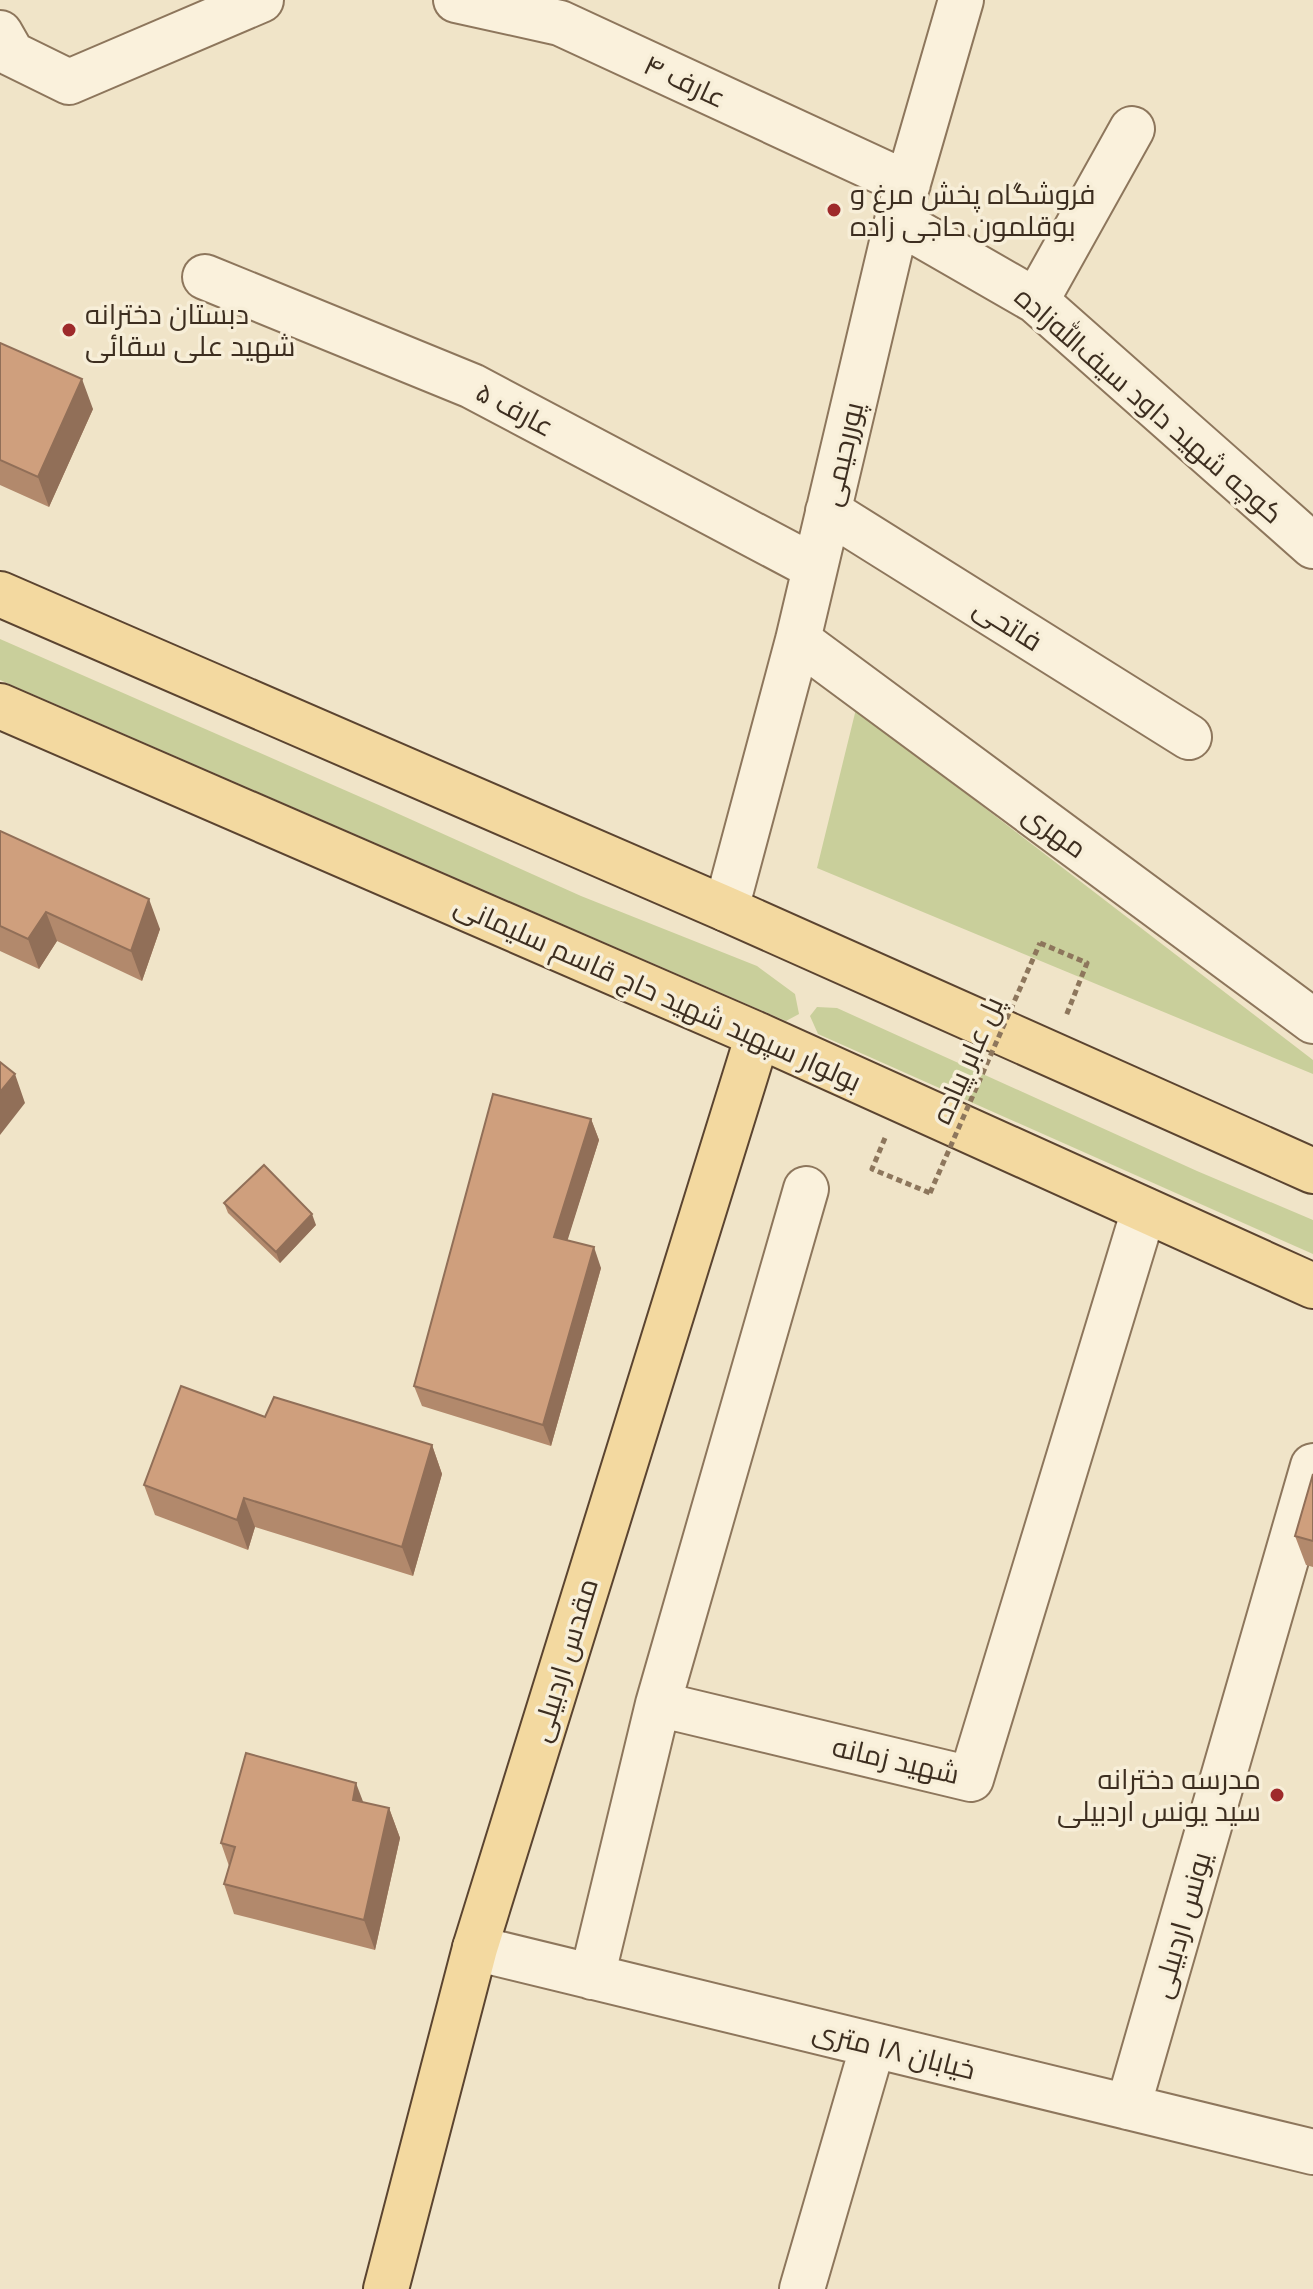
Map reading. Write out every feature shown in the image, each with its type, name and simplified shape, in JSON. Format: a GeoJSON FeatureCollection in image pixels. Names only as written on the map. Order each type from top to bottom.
{"type":"FeatureCollection","features":[{"type":"Feature","properties":{"kind":"main road"},"geometry":{"type":"LineString","coordinates":[[0,594],[726,909],[1313,1171]]}},
{"type":"Feature","properties":{"kind":"main road","name":"بولوار سپهبد شهید حاج قاسم سلیمانی"},"geometry":{"type":"LineString","coordinates":[[0,706],[758,1035],[1313,1286]]}},
{"type":"Feature","properties":{"kind":"main road","name":"مقدس اردبیلی"},"geometry":{"type":"LineString","coordinates":[[386,2289],[475,1948],[758,1035]]}},
{"type":"Feature","properties":{"kind":"street"},"geometry":{"type":"LineString","coordinates":[[0,33],[12,54],[69,82],[261,0]]}},
{"type":"Feature","properties":{"kind":"street","name":"عارف ۴"},"geometry":{"type":"LineString","coordinates":[[456,0],[565,12],[903,202]]}},
{"type":"Feature","properties":{"kind":"street","name":"پوررحیمی"},"geometry":{"type":"LineString","coordinates":[[726,909],[798,640],[903,202],[961,0]]}},
{"type":"Feature","properties":{"kind":"street"},"geometry":{"type":"LineString","coordinates":[[1036,301],[1132,129]]}},
{"type":"Feature","properties":{"kind":"street","name":"کوچه شهید داود سیف‌الله‌زاده"},"geometry":{"type":"LineString","coordinates":[[903,202],[1036,301],[1313,546]]}},
{"type":"Feature","properties":{"kind":"street","name":"عارف ۵"},"geometry":{"type":"LineString","coordinates":[[205,277],[472,386],[814,567]]}},
{"type":"Feature","properties":{"kind":"street","name":"فاتحی"},"geometry":{"type":"LineString","coordinates":[[828,511],[1189,737]]}},
{"type":"Feature","properties":{"kind":"street","name":"مهری"},"geometry":{"type":"LineString","coordinates":[[798,640],[1313,1021]]}},
{"type":"Feature","properties":{"kind":"street"},"geometry":{"type":"LineString","coordinates":[[592,1977],[658,1704],[806,1189]]}},
{"type":"Feature","properties":{"kind":"street","name":"شهید زمانه"},"geometry":{"type":"LineString","coordinates":[[658,1704],[971,1779],[1144,1210]]}},
{"type":"Feature","properties":{"kind":"street","name":"یونس اردبیلی"},"geometry":{"type":"LineString","coordinates":[[1128,2107],[1313,1466]]}},
{"type":"Feature","properties":{"kind":"street","name":"خیابان ۱۸ متری"},"geometry":{"type":"LineString","coordinates":[[475,1948],[1313,2152]]}},
{"type":"Feature","properties":{"kind":"street"},"geometry":{"type":"LineString","coordinates":[[802,2289],[873,2045]]}},
{"type":"Feature","properties":{"kind":"path","name":"پل عابر پیاده"},"geometry":{"type":"LineString","coordinates":[[872,1169],[930,1193],[1040,943],[1087,963],[1050,1053]]}},
{"type":"Feature","properties":{"kind":"green space"},"geometry":{"type":"Polygon","coordinates":[[[0,639],[581,896],[757,966],[795,994],[799,1014],[786,1021],[0,680],[0,639]]]}},
{"type":"Feature","properties":{"kind":"green space"},"geometry":{"type":"Polygon","coordinates":[[[856,709],[1313,1060],[1313,1074],[817,868],[856,709]]]}},
{"type":"Feature","properties":{"kind":"green space"},"geometry":{"type":"Polygon","coordinates":[[[817,1007],[837,1008],[1197,1171],[1313,1220],[1313,1254],[818,1034],[810,1016],[817,1007]]]}},
{"type":"Feature","properties":{"kind":"building"},"geometry":{"type":"Polygon","coordinates":[[[0,343],[82,379],[38,477],[0,460],[0,343]]]}},
{"type":"Feature","properties":{"kind":"building"},"geometry":{"type":"Polygon","coordinates":[[[0,831],[149,899],[131,951],[46,912],[28,939],[0,926],[0,831]]]}},
{"type":"Feature","properties":{"kind":"building"},"geometry":{"type":"Polygon","coordinates":[[[0,1062],[15,1074],[0,1092],[0,1062]]]}},
{"type":"Feature","properties":{"kind":"building"},"geometry":{"type":"Polygon","coordinates":[[[493,1094],[591,1119],[554,1237],[594,1247],[543,1425],[414,1386],[493,1094]]]}},
{"type":"Feature","properties":{"kind":"building"},"geometry":{"type":"Polygon","coordinates":[[[264,1165],[312,1214],[276,1252],[224,1203],[264,1165]]]}},
{"type":"Feature","properties":{"kind":"building"},"geometry":{"type":"Polygon","coordinates":[[[181,1386],[265,1417],[274,1397],[432,1445],[402,1547],[244,1498],[237,1520],[144,1485],[181,1386]]]}},
{"type":"Feature","properties":{"kind":"building"},"geometry":{"type":"Polygon","coordinates":[[[1313,1474],[1313,1541],[1295,1536],[1313,1474]]]}},
{"type":"Feature","properties":{"kind":"building"},"geometry":{"type":"Polygon","coordinates":[[[246,1753],[356,1783],[353,1800],[389,1808],[364,1920],[224,1884],[235,1847],[221,1843],[246,1753]]]}},
{"type":"Feature","properties":{"kind":"place","name":"فروشگاه پخش مرغ و بوقلمون حاجی زاده"},"geometry":{"type":"Point","coordinates":[834,210]}},
{"type":"Feature","properties":{"kind":"place","name":"دبستان دخترانه شهید علی سقائی"},"geometry":{"type":"Point","coordinates":[69,330]}},
{"type":"Feature","properties":{"kind":"place","name":"مدرسه دخترانه سید یونس اردبیلی"},"geometry":{"type":"Point","coordinates":[1277,1795]}}]}
